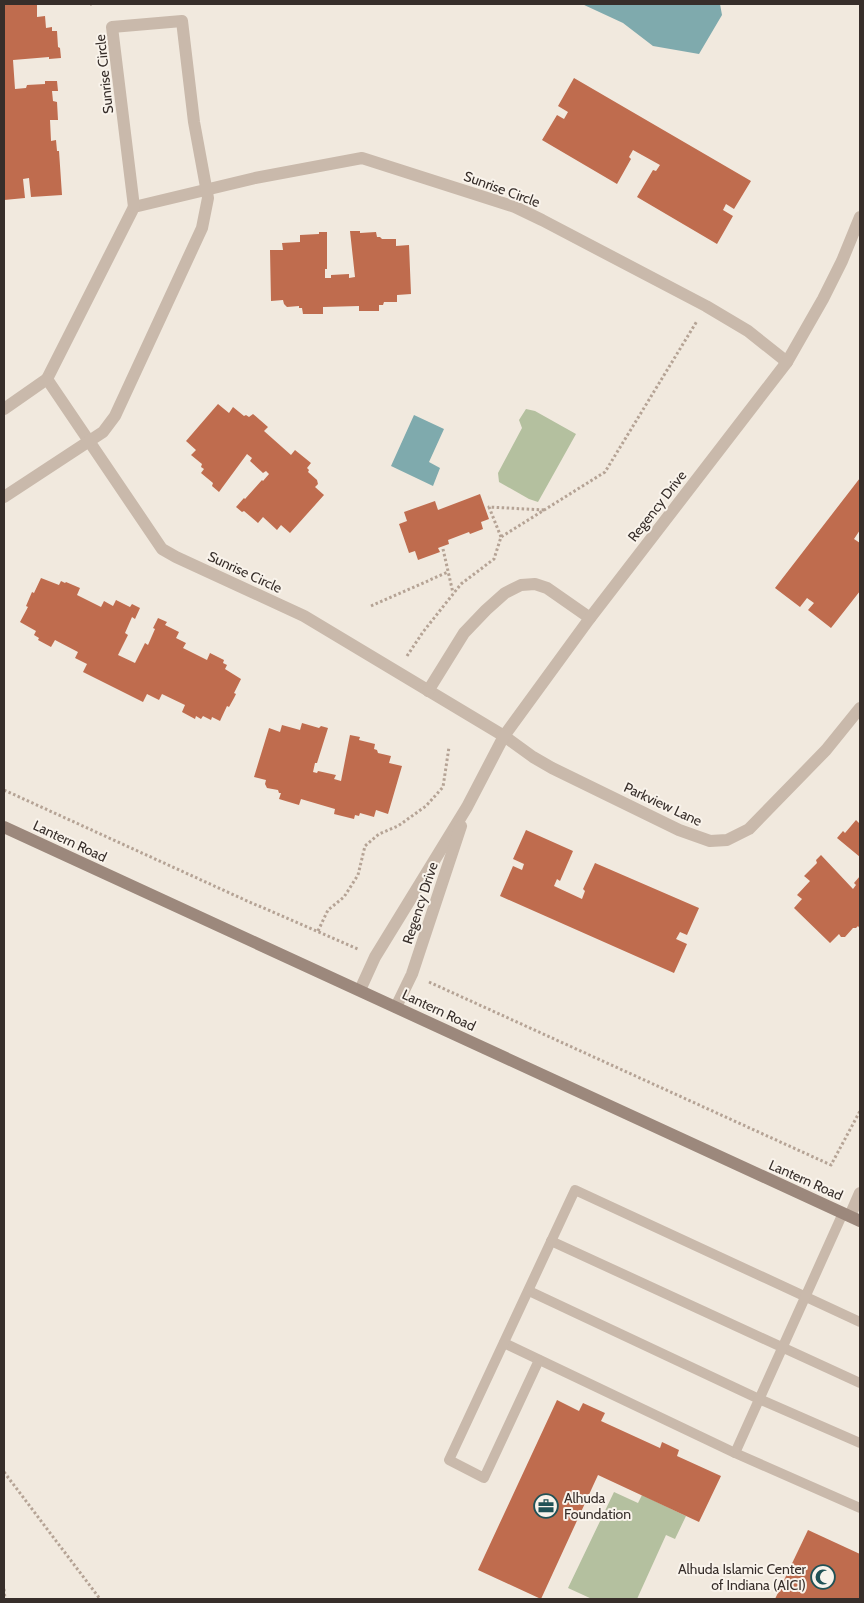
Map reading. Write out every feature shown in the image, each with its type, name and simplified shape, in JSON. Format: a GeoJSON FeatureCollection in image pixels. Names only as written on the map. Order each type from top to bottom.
{"type":"FeatureCollection","features":[{"type":"Feature","properties":{"kind":"street","name":"Sunrise Circle"},"geometry":{"type":"LineString","coordinates":[[4,497],[103,432],[115,416],[202,228],[208,198],[206,190],[194,122],[182,21],[112,27],[134,207],[206,190],[254,178],[362,158],[515,207],[706,306],[748,331],[787,362]]}},
{"type":"Feature","properties":{"kind":"street"},"geometry":{"type":"LineString","coordinates":[[4,409],[47,379],[134,207]]}},
{"type":"Feature","properties":{"kind":"street","name":"Regency Drive"},"geometry":{"type":"LineString","coordinates":[[360,990],[375,957],[467,807],[504,736],[590,618],[787,362],[842,261],[860,217]]}},
{"type":"Feature","properties":{"kind":"street","name":"Sunrise Circle"},"geometry":{"type":"LineString","coordinates":[[47,379],[162,549],[304,616],[504,736]]}},
{"type":"Feature","properties":{"kind":"street"},"geometry":{"type":"LineString","coordinates":[[428,691],[464,633],[505,593],[521,585],[535,584],[547,588],[590,618]]}},
{"type":"Feature","properties":{"kind":"street","name":"Parkview Lane"},"geometry":{"type":"LineString","coordinates":[[504,736],[552,768],[679,830],[710,840],[727,840],[749,829],[826,750],[860,708]]}},
{"type":"Feature","properties":{"kind":"street","name":"Regency Drive"},"geometry":{"type":"LineString","coordinates":[[396,1007],[412,974],[467,807]]}},
{"type":"Feature","properties":{"kind":"street","name":"Lantern Road"},"geometry":{"type":"LineString","coordinates":[[4,827],[851,1217]]}},
{"type":"Feature","properties":{"kind":"street"},"geometry":{"type":"LineString","coordinates":[[851,1217],[860,1193]]}},
{"type":"Feature","properties":{"kind":"lane"},"geometry":{"type":"LineString","coordinates":[[539,1360],[484,1478],[449,1460],[575,1190],[860,1322]]}},
{"type":"Feature","properties":{"kind":"lane"},"geometry":{"type":"LineString","coordinates":[[735,1452],[805,1297],[851,1217]]}},
{"type":"Feature","properties":{"kind":"lane"},"geometry":{"type":"LineString","coordinates":[[551,1241],[860,1383]]}},
{"type":"Feature","properties":{"kind":"lane"},"geometry":{"type":"LineString","coordinates":[[529,1291],[759,1399],[860,1443]]}},
{"type":"Feature","properties":{"kind":"lane"},"geometry":{"type":"LineString","coordinates":[[504,1343],[735,1452],[860,1508]]}},
{"type":"Feature","properties":{"kind":"path"},"geometry":{"type":"LineString","coordinates":[[501,537],[605,472],[706,306]]}},
{"type":"Feature","properties":{"kind":"path"},"geometry":{"type":"LineString","coordinates":[[397,672],[423,632],[453,593],[461,584],[494,559],[501,537],[489,507],[544,510]]}},
{"type":"Feature","properties":{"kind":"path"},"geometry":{"type":"LineString","coordinates":[[443,549],[453,593]]}},
{"type":"Feature","properties":{"kind":"path"},"geometry":{"type":"LineString","coordinates":[[370,606],[448,572]]}},
{"type":"Feature","properties":{"kind":"path"},"geometry":{"type":"LineString","coordinates":[[318,932],[328,910],[344,897],[358,875],[365,846],[379,834],[398,826],[426,806],[443,788],[449,747]]}},
{"type":"Feature","properties":{"kind":"path"},"geometry":{"type":"LineString","coordinates":[[831,1164],[860,1111]]}},
{"type":"Feature","properties":{"kind":"path"},"geometry":{"type":"LineString","coordinates":[[4,1472],[100,1599]]}},
{"type":"Feature","properties":{"kind":"path"},"geometry":{"type":"LineString","coordinates":[[4,1589],[5,1599]]}},
{"type":"Feature","properties":{"kind":"green space"},"geometry":{"type":"Polygon","coordinates":[[[526,409],[535,411],[576,434],[538,502],[499,482],[498,473],[522,428],[519,420],[526,409]]]}},
{"type":"Feature","properties":{"kind":"green space"},"geometry":{"type":"Polygon","coordinates":[[[614,1492],[638,1503],[642,1495],[686,1516],[675,1539],[666,1535],[637,1599],[592,1599],[568,1588],[614,1492]]]}},
{"type":"Feature","properties":{"kind":"water"},"geometry":{"type":"Polygon","coordinates":[[[582,4],[720,4],[722,15],[699,54],[653,46],[623,23],[582,4]]]}},
{"type":"Feature","properties":{"kind":"water"},"geometry":{"type":"Polygon","coordinates":[[[414,415],[444,429],[429,462],[440,468],[433,486],[391,466],[414,415]]]}},
{"type":"Feature","properties":{"kind":"building"},"geometry":{"type":"Polygon","coordinates":[[[4,4],[37,4],[37,17],[45,16],[46,28],[52,27],[52,31],[57,31],[61,58],[13,60],[15,89],[26,88],[27,85],[45,84],[45,81],[57,81],[58,91],[52,91],[53,101],[57,102],[58,120],[50,120],[51,141],[56,140],[57,151],[59,151],[62,195],[31,197],[29,178],[23,179],[25,198],[4,200],[4,4]]]}},
{"type":"Feature","properties":{"kind":"building"},"geometry":{"type":"Polygon","coordinates":[[[574,78],[751,181],[734,209],[726,204],[723,210],[733,216],[717,244],[637,197],[653,170],[656,171],[660,165],[633,150],[629,157],[631,159],[617,184],[542,140],[557,115],[564,119],[568,112],[558,106],[574,78]]]}},
{"type":"Feature","properties":{"kind":"building"},"geometry":{"type":"Polygon","coordinates":[[[350,231],[360,231],[360,233],[376,232],[377,237],[382,239],[396,239],[396,246],[409,245],[411,294],[397,295],[397,302],[384,302],[383,305],[379,305],[379,311],[359,311],[359,306],[323,307],[323,314],[303,314],[302,308],[299,308],[299,306],[287,307],[283,300],[271,301],[270,250],[283,250],[282,243],[300,242],[300,235],[327,232],[327,269],[325,269],[325,278],[331,278],[331,275],[349,274],[349,278],[355,277],[350,231]]]}},
{"type":"Feature","properties":{"kind":"building"},"geometry":{"type":"Polygon","coordinates":[[[218,404],[229,413],[233,407],[244,416],[249,417],[253,414],[268,427],[264,431],[291,455],[295,450],[311,463],[307,468],[308,472],[317,480],[318,484],[315,487],[324,495],[290,533],[281,525],[277,530],[263,517],[258,523],[236,507],[269,474],[266,471],[263,473],[250,461],[252,458],[247,454],[219,492],[212,486],[213,483],[201,473],[204,469],[201,467],[202,464],[191,455],[196,450],[186,441],[218,404]]]}},
{"type":"Feature","properties":{"kind":"building"},"geometry":{"type":"Polygon","coordinates":[[[860,478],[860,530],[854,539],[860,543],[860,591],[831,628],[808,610],[814,603],[807,598],[800,607],[775,588],[860,478]]]}},
{"type":"Feature","properties":{"kind":"building"},"geometry":{"type":"Polygon","coordinates":[[[480,494],[489,519],[481,522],[483,529],[448,540],[449,544],[438,548],[440,552],[418,560],[415,551],[409,553],[399,524],[407,521],[404,512],[435,501],[438,510],[480,494]]]}},
{"type":"Feature","properties":{"kind":"building"},"geometry":{"type":"Polygon","coordinates":[[[41,578],[59,585],[61,581],[66,582],[80,588],[77,595],[101,607],[104,601],[113,606],[116,600],[130,607],[132,604],[140,608],[135,619],[132,617],[125,633],[128,635],[118,655],[135,663],[145,643],[148,645],[158,618],[167,622],[165,625],[179,632],[176,638],[186,643],[183,648],[207,660],[210,653],[224,660],[223,663],[227,665],[225,669],[241,679],[234,693],[236,694],[229,707],[227,706],[220,721],[212,717],[211,720],[203,716],[201,719],[196,716],[195,719],[182,712],[185,705],[162,694],[159,700],[147,694],[143,702],[83,672],[87,664],[75,658],[78,652],[55,640],[51,647],[38,640],[39,638],[34,635],[36,631],[20,622],[28,607],[26,606],[32,592],[34,593],[41,578]]]}},
{"type":"Feature","properties":{"kind":"building"},"geometry":{"type":"Polygon","coordinates":[[[302,723],[319,728],[321,726],[328,728],[313,772],[317,773],[318,771],[336,775],[334,779],[341,781],[350,735],[360,737],[359,740],[375,744],[374,749],[378,753],[391,756],[389,763],[402,766],[388,814],[376,810],[374,817],[360,813],[359,816],[355,815],[354,819],[334,814],[335,809],[301,799],[299,805],[279,799],[281,793],[278,790],[267,788],[266,780],[254,777],[269,728],[280,732],[282,725],[300,730],[302,723]]]}},
{"type":"Feature","properties":{"kind":"building"},"geometry":{"type":"Polygon","coordinates":[[[856,820],[860,824],[860,857],[837,838],[843,831],[845,833],[856,820]]]}},
{"type":"Feature","properties":{"kind":"building"},"geometry":{"type":"Polygon","coordinates":[[[526,830],[573,851],[560,881],[557,879],[554,886],[582,899],[585,891],[583,889],[595,863],[699,908],[687,935],[680,932],[676,939],[687,944],[674,973],[500,896],[513,866],[522,870],[524,864],[513,859],[526,830]]]}},
{"type":"Feature","properties":{"kind":"building"},"geometry":{"type":"Polygon","coordinates":[[[821,855],[853,889],[856,885],[854,883],[860,876],[860,929],[858,926],[853,928],[845,937],[841,937],[839,934],[830,943],[794,908],[802,899],[797,895],[810,881],[804,876],[817,863],[816,860],[821,855]]]}},
{"type":"Feature","properties":{"kind":"building","name":"Alhuda Foundation"},"geometry":{"type":"Polygon","coordinates":[[[557,1400],[579,1411],[583,1403],[605,1413],[601,1421],[660,1448],[662,1442],[679,1450],[677,1456],[721,1476],[699,1522],[598,1475],[541,1599],[478,1570],[557,1400]]]}},
{"type":"Feature","properties":{"kind":"building","name":"Alhuda Islamic Center of Indiana (AICI)"},"geometry":{"type":"Polygon","coordinates":[[[808,1530],[860,1554],[860,1599],[775,1599],[808,1530]]]}},
{"type":"Feature","properties":{"kind":"place","name":"Alhuda Foundation"},"geometry":{"type":"Point","coordinates":[546,1506]}},
{"type":"Feature","properties":{"kind":"place","name":"Alhuda Islamic Center of Indiana (AICI)"},"geometry":{"type":"Point","coordinates":[823,1577]}}]}
